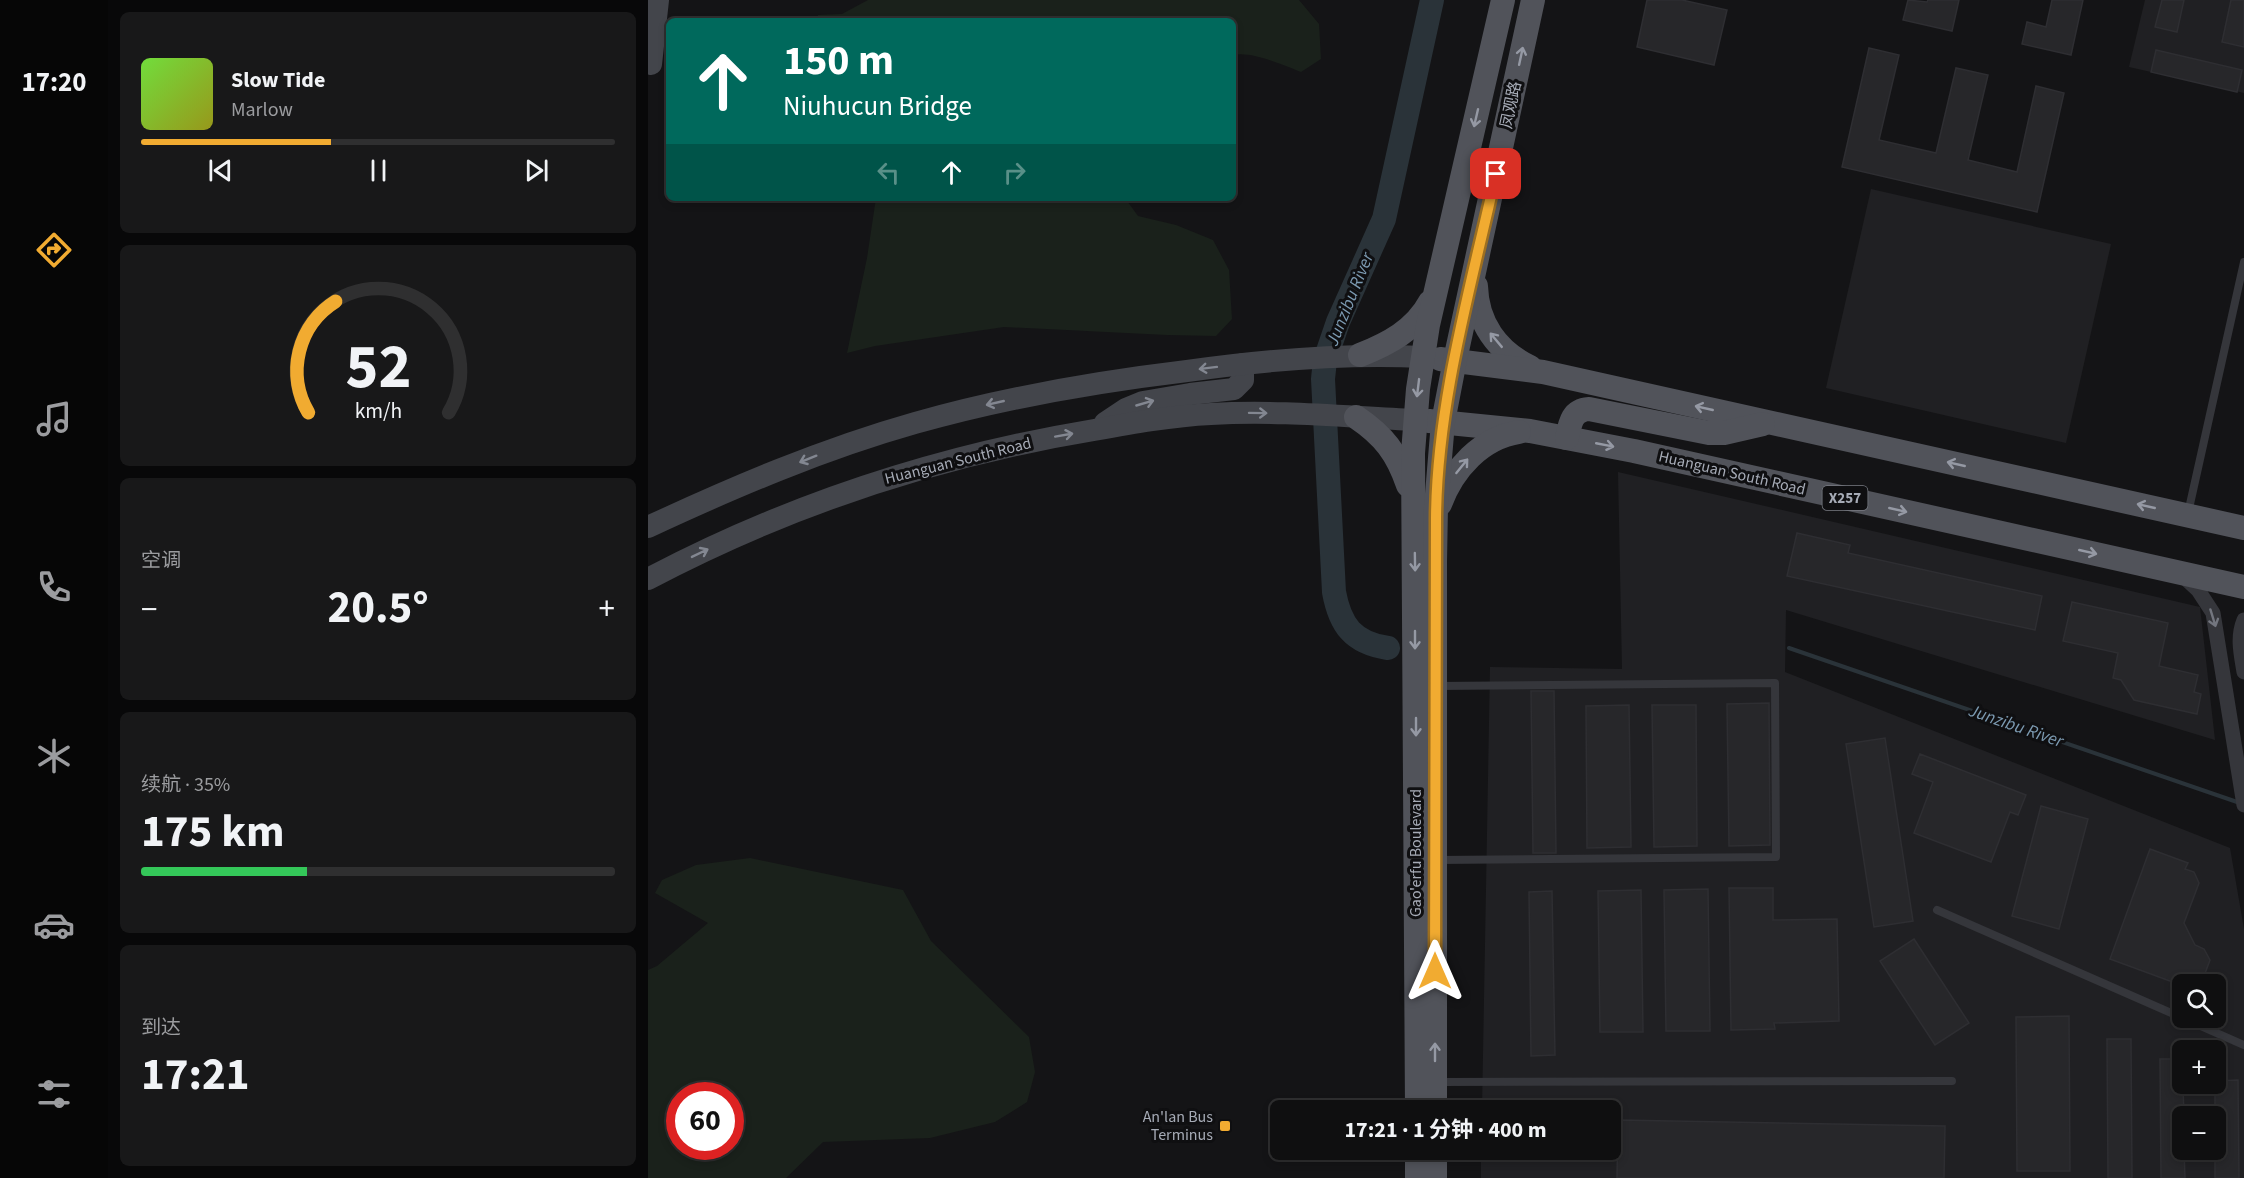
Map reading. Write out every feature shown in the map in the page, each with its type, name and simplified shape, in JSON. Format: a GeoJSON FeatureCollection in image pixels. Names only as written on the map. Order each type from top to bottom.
{"type":"FeatureCollection","features":[{"type":"Feature","properties":{"kind":"main road","name":"凤观路"},"geometry":{"type":"LineString","coordinates":[[1415,420],[1423,357],[1437,286],[1503,0]]}},
{"type":"Feature","properties":{"kind":"main road","name":"凤观路"},"geometry":{"type":"LineString","coordinates":[[1443,422],[1533,0]]}},
{"type":"Feature","properties":{"kind":"main road"},"geometry":{"type":"LineString","coordinates":[[1477,261],[1476,293],[1484,325],[1493,339],[1518,361],[1543,372]]}},
{"type":"Feature","properties":{"kind":"main road"},"geometry":{"type":"LineString","coordinates":[[1359,355],[1394,340],[1406,331],[1428,305],[1437,286]]}},
{"type":"Feature","properties":{"kind":"main road"},"geometry":{"type":"LineString","coordinates":[[1423,357],[1543,372],[2244,528]]}},
{"type":"Feature","properties":{"kind":"main road"},"geometry":{"type":"LineString","coordinates":[[1567,438],[1571,420],[1581,409],[1709,433],[1724,434],[1769,422]]}},
{"type":"Feature","properties":{"kind":"main road"},"geometry":{"type":"LineString","coordinates":[[1356,417],[1383,438],[1395,453],[1411,496],[1425,519]]}},
{"type":"Feature","properties":{"kind":"main road"},"geometry":{"type":"LineString","coordinates":[[1415,420],[1425,519],[1425,612],[1429,674]]}},
{"type":"Feature","properties":{"kind":"main road","name":"Huanguan South Road"},"geometry":{"type":"LineString","coordinates":[[1415,420],[1526,430],[1567,438],[2244,587]]}},
{"type":"Feature","properties":{"kind":"main road"},"geometry":{"type":"LineString","coordinates":[[1425,519],[1443,422]]}},
{"type":"Feature","properties":{"kind":"main road"},"geometry":{"type":"LineString","coordinates":[[1425,519],[1469,458],[1495,438],[1526,430]]}},
{"type":"Feature","properties":{"kind":"main road","name":"Gao'erfu Boulevard"},"geometry":{"type":"LineString","coordinates":[[1429,674],[1435,860],[1435,1100]]}},
{"type":"Feature","properties":{"kind":"main road","name":"Gao'erfu Boulevard"},"geometry":{"type":"LineString","coordinates":[[1417,1100],[1429,674]]}},
{"type":"Feature","properties":{"kind":"main road"},"geometry":{"type":"LineString","coordinates":[[1417,1160],[1417,1178]]}},
{"type":"Feature","properties":{"kind":"main road"},"geometry":{"type":"LineString","coordinates":[[1435,1160],[1435,1178]]}},
{"type":"Feature","properties":{"kind":"street"},"geometry":{"type":"LineString","coordinates":[[651,64],[658,0]]}},
{"type":"Feature","properties":{"kind":"street"},"geometry":{"type":"LineString","coordinates":[[648,527],[804,460],[915,423],[972,408],[1143,376],[1287,359],[1359,355],[1423,357]]}},
{"type":"Feature","properties":{"kind":"street"},"geometry":{"type":"LineString","coordinates":[[1094,430],[1126,409],[1143,402],[1234,390],[1244,380],[1243,364]]}},
{"type":"Feature","properties":{"kind":"street","name":"Huanguan South Road"},"geometry":{"type":"LineString","coordinates":[[648,579],[748,531],[839,494],[932,465],[1023,443],[1094,430],[1210,414],[1286,413],[1415,420]]}},
{"type":"Feature","properties":{"kind":"street"},"geometry":{"type":"LineString","coordinates":[[2178,573],[2198,590],[2213,613],[2244,805]]}},
{"type":"Feature","properties":{"kind":"street"},"geometry":{"type":"LineString","coordinates":[[2244,620],[2240,628],[2240,643],[2244,672]]}},
{"type":"Feature","properties":{"kind":"lane"},"geometry":{"type":"LineString","coordinates":[[2187,516],[2244,262]]}},
{"type":"Feature","properties":{"kind":"lane"},"geometry":{"type":"LineString","coordinates":[[1429,674],[1775,683],[1776,857],[1435,860]]}},
{"type":"Feature","properties":{"kind":"lane"},"geometry":{"type":"LineString","coordinates":[[1937,910],[2244,1045]]}},
{"type":"Feature","properties":{"kind":"lane"},"geometry":{"type":"LineString","coordinates":[[1435,1082],[1952,1081]]}},
{"type":"Feature","properties":{"kind":"shaded area"},"geometry":{"type":"Polygon","coordinates":[[[868,0],[1299,0],[1319,24],[1321,59],[1301,72],[1277,62],[1249,55],[1236,55],[1236,18],[817,18],[818,15],[842,14],[868,0]]]}},
{"type":"Feature","properties":{"kind":"shaded area"},"geometry":{"type":"Polygon","coordinates":[[[2145,0],[2244,0],[2244,93],[2129,67],[2145,0]]]}},
{"type":"Feature","properties":{"kind":"shaded area"},"geometry":{"type":"Polygon","coordinates":[[[1871,189],[2111,244],[2066,443],[1826,388],[1871,189]]]}},
{"type":"Feature","properties":{"kind":"shaded area"},"geometry":{"type":"Polygon","coordinates":[[[876,201],[1127,201],[1138,216],[1176,225],[1213,240],[1229,270],[1232,319],[1216,336],[1004,327],[875,346],[847,353],[867,258],[876,201]]]}},
{"type":"Feature","properties":{"kind":"shaded area"},"geometry":{"type":"Polygon","coordinates":[[[1618,472],[2200,607],[2215,740],[1786,610],[1785,672],[2230,848],[2244,929],[2244,1178],[1481,1178],[1481,1160],[1621,1160],[1621,1100],[1482,1100],[1490,667],[1622,669],[1618,472]]]}},
{"type":"Feature","properties":{"kind":"shaded area"},"geometry":{"type":"Polygon","coordinates":[[[750,858],[903,890],[931,941],[1029,1037],[1035,1072],[1027,1102],[995,1122],[930,1138],[823,1142],[786,1178],[648,1178],[648,970],[657,966],[708,923],[655,893],[662,880],[696,865],[750,858]]]}},
{"type":"Feature","properties":{"kind":"building"},"geometry":{"type":"Polygon","coordinates":[[[1647,0],[1682,0],[1727,10],[1714,65],[1637,47],[1647,0]]]}},
{"type":"Feature","properties":{"kind":"building"},"geometry":{"type":"Polygon","coordinates":[[[1908,0],[1927,2],[1928,0],[1959,0],[1952,31],[1903,20],[1908,0]]]}},
{"type":"Feature","properties":{"kind":"building"},"geometry":{"type":"Polygon","coordinates":[[[2052,0],[2083,0],[2071,55],[2022,44],[2027,22],[2046,27],[2052,0]]]}},
{"type":"Feature","properties":{"kind":"building"},"geometry":{"type":"Polygon","coordinates":[[[2162,0],[2184,0],[2177,32],[2155,27],[2162,0]]]}},
{"type":"Feature","properties":{"kind":"building"},"geometry":{"type":"Polygon","coordinates":[[[2231,0],[2244,0],[2244,47],[2222,42],[2231,0]]]}},
{"type":"Feature","properties":{"kind":"building"},"geometry":{"type":"Polygon","coordinates":[[[1869,48],[1899,55],[1879,140],[1936,153],[1956,68],[1988,75],[1968,160],[2017,172],[2036,86],[2064,93],[2037,212],[1842,167],[1869,48]]]}},
{"type":"Feature","properties":{"kind":"building"},"geometry":{"type":"Polygon","coordinates":[[[2156,50],[2242,70],[2237,92],[2151,72],[2156,50]]]}},
{"type":"Feature","properties":{"kind":"building"},"geometry":{"type":"Polygon","coordinates":[[[1797,533],[1850,545],[1848,553],[2042,596],[2035,630],[1787,576],[1797,533]]]}},
{"type":"Feature","properties":{"kind":"building"},"geometry":{"type":"Polygon","coordinates":[[[2072,602],[2168,623],[2159,666],[2198,675],[2194,692],[2201,694],[2197,714],[2134,700],[2121,680],[2113,678],[2118,653],[2063,641],[2072,602]]]}},
{"type":"Feature","properties":{"kind":"building"},"geometry":{"type":"Polygon","coordinates":[[[1531,691],[1554,691],[1556,853],[1533,853],[1531,691]]]}},
{"type":"Feature","properties":{"kind":"building"},"geometry":{"type":"Polygon","coordinates":[[[1769,703],[1770,845],[1729,846],[1727,704],[1769,703]]]}},
{"type":"Feature","properties":{"kind":"building"},"geometry":{"type":"Polygon","coordinates":[[[1629,705],[1631,847],[1587,848],[1586,706],[1629,705]]]}},
{"type":"Feature","properties":{"kind":"building"},"geometry":{"type":"Polygon","coordinates":[[[1652,705],[1696,705],[1697,846],[1654,847],[1652,705]]]}},
{"type":"Feature","properties":{"kind":"building"},"geometry":{"type":"Polygon","coordinates":[[[1885,738],[1913,921],[1874,927],[1846,744],[1885,738]]]}},
{"type":"Feature","properties":{"kind":"building"},"geometry":{"type":"Polygon","coordinates":[[[1920,754],[2026,795],[2018,815],[2010,812],[1991,862],[1914,833],[1933,782],[1912,774],[1920,754]]]}},
{"type":"Feature","properties":{"kind":"building"},"geometry":{"type":"Polygon","coordinates":[[[2041,806],[2088,819],[2059,929],[2012,916],[2041,806]]]}},
{"type":"Feature","properties":{"kind":"building"},"geometry":{"type":"Polygon","coordinates":[[[2150,849],[2188,863],[2185,869],[2194,872],[2199,883],[2184,923],[2195,945],[2204,949],[2210,960],[2205,974],[2172,974],[2172,982],[2110,959],[2150,849]]]}},
{"type":"Feature","properties":{"kind":"building"},"geometry":{"type":"Polygon","coordinates":[[[1729,888],[1773,888],[1773,920],[1837,919],[1839,1021],[1774,1023],[1775,1029],[1731,1030],[1729,888]]]}},
{"type":"Feature","properties":{"kind":"building"},"geometry":{"type":"Polygon","coordinates":[[[1708,889],[1710,1031],[1666,1031],[1664,890],[1708,889]]]}},
{"type":"Feature","properties":{"kind":"building"},"geometry":{"type":"Polygon","coordinates":[[[1641,890],[1643,1032],[1600,1032],[1598,891],[1641,890]]]}},
{"type":"Feature","properties":{"kind":"building"},"geometry":{"type":"Polygon","coordinates":[[[1552,891],[1555,1055],[1531,1056],[1529,892],[1552,891]]]}},
{"type":"Feature","properties":{"kind":"building"},"geometry":{"type":"Polygon","coordinates":[[[1914,939],[1969,1023],[1935,1045],[1880,961],[1914,939]]]}},
{"type":"Feature","properties":{"kind":"building"},"geometry":{"type":"Polygon","coordinates":[[[2069,1016],[2070,1171],[2017,1171],[2016,1017],[2069,1016]]]}},
{"type":"Feature","properties":{"kind":"building"},"geometry":{"type":"Polygon","coordinates":[[[2107,1039],[2131,1039],[2132,1178],[2108,1178],[2107,1039]]]}},
{"type":"Feature","properties":{"kind":"building"},"geometry":{"type":"Polygon","coordinates":[[[2160,1059],[2172,1059],[2172,1094],[2183,1094],[2184,1106],[2172,1106],[2172,1160],[2184,1160],[2185,1178],[2161,1178],[2160,1059]]]}},
{"type":"Feature","properties":{"kind":"building"},"geometry":{"type":"Polygon","coordinates":[[[2238,1080],[2239,1178],[2215,1178],[2215,1160],[2226,1160],[2226,1106],[2215,1106],[2215,1094],[2226,1094],[2226,1081],[2238,1080]]]}},
{"type":"Feature","properties":{"kind":"building"},"geometry":{"type":"Polygon","coordinates":[[[1621,1120],[1945,1126],[1944,1178],[1617,1178],[1617,1160],[1621,1160],[1621,1120]]]}},
{"type":"Feature","properties":{"kind":"waterway","name":"Junzibu River"},"geometry":{"type":"LineString","coordinates":[[1388,648],[1366,642],[1350,630],[1340,614],[1334,592],[1323,379],[1325,360],[1338,322],[1384,219],[1432,0]]}},
{"type":"Feature","properties":{"kind":"waterway","name":"Junzibu River"},"geometry":{"type":"LineString","coordinates":[[1789,648],[2240,803]]}},
{"type":"Feature","properties":{"kind":"place","name":"An'lan Bus Terminus"},"geometry":{"type":"Point","coordinates":[1225,1126]}},
{"type":"Feature","properties":{"kind":"route"},"geometry":{"type":"LineString","coordinates":[[1435,971],[1436,506],[1439,456],[1455,360],[1496,174]]}}]}
